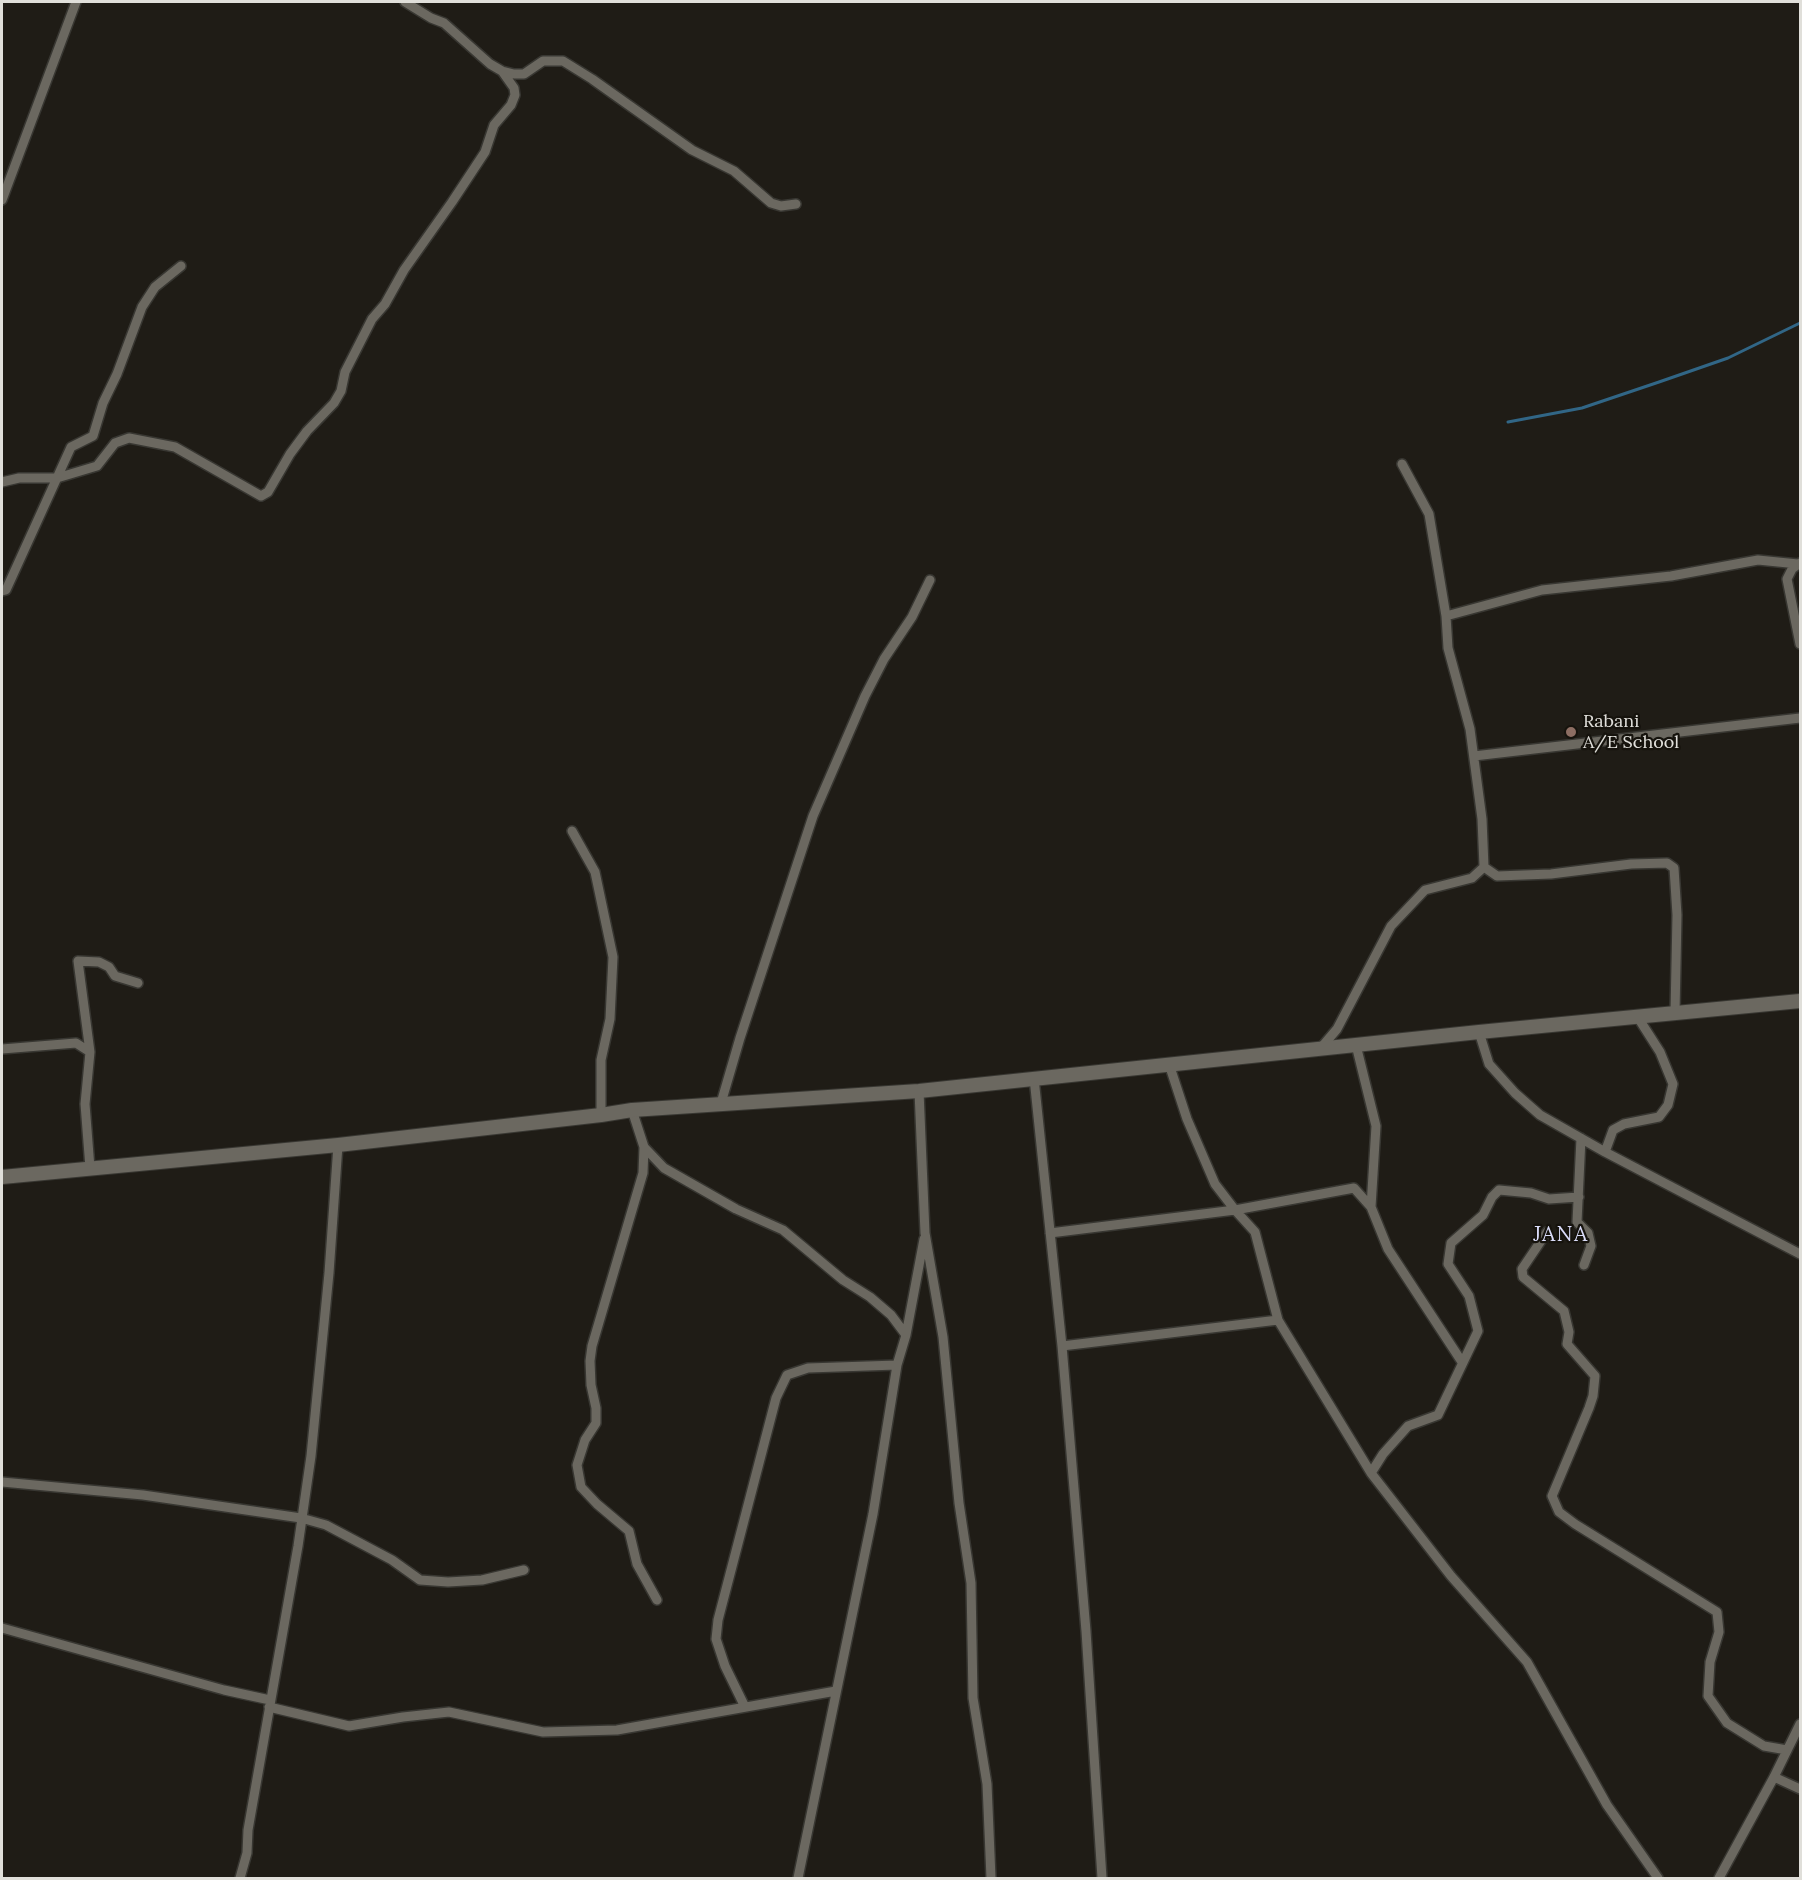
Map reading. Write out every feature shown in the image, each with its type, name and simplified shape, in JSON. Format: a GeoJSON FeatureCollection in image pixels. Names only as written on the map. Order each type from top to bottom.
{"type":"FeatureCollection","features":[{"type":"Feature","properties":{"kind":"main road"},"geometry":{"type":"LineString","coordinates":[[2,1177],[338,1145],[632,1110],[919,1091],[1800,1001]]}},
{"type":"Feature","properties":{"kind":"street"},"geometry":{"type":"LineString","coordinates":[[2,200],[76,2]]}},
{"type":"Feature","properties":{"kind":"street"},"geometry":{"type":"LineString","coordinates":[[405,2],[444,23],[489,64],[502,71],[524,74],[543,61],[563,61],[692,150],[734,171],[771,202],[781,206],[796,204]]}},
{"type":"Feature","properties":{"kind":"street"},"geometry":{"type":"LineString","coordinates":[[2,482],[19,478],[57,478],[97,466],[115,443],[129,438],[175,447],[261,496],[267,492],[307,431],[334,403],[341,391],[345,372],[372,319],[386,304],[404,270],[485,152],[494,125],[511,105],[515,95],[514,88],[502,71]]}},
{"type":"Feature","properties":{"kind":"street"},"geometry":{"type":"LineString","coordinates":[[2,591],[6,590],[71,447],[93,436],[103,403],[117,374],[142,307],[155,287],[181,266]]}},
{"type":"Feature","properties":{"kind":"street"},"geometry":{"type":"LineString","coordinates":[[1320,1049],[1337,1029],[1391,926],[1425,890],[1472,878],[1484,867],[1482,819],[1470,729],[1448,648],[1446,616],[1429,513],[1402,464]]}},
{"type":"Feature","properties":{"kind":"street"},"geometry":{"type":"LineString","coordinates":[[1446,616],[1542,590],[1671,576],[1758,560],[1799,563]]}},
{"type":"Feature","properties":{"kind":"street"},"geometry":{"type":"LineString","coordinates":[[1799,563],[1792,569],[1787,579],[1800,644]]}},
{"type":"Feature","properties":{"kind":"street"},"geometry":{"type":"LineString","coordinates":[[721,1103],[813,816],[865,696],[884,659],[912,617],[930,580]]}},
{"type":"Feature","properties":{"kind":"street"},"geometry":{"type":"LineString","coordinates":[[1474,756],[1800,718]]}},
{"type":"Feature","properties":{"kind":"street"},"geometry":{"type":"LineString","coordinates":[[572,831],[595,872],[613,957],[610,1018],[601,1060],[601,1115]]}},
{"type":"Feature","properties":{"kind":"street"},"geometry":{"type":"LineString","coordinates":[[1484,867],[1497,876],[1551,873],[1631,864],[1667,863],[1674,868],[1677,915],[1675,1013]]}},
{"type":"Feature","properties":{"kind":"street"},"geometry":{"type":"LineString","coordinates":[[90,1168],[85,1104],[90,1052],[78,962],[99,962],[109,967],[115,976],[138,983]]}},
{"type":"Feature","properties":{"kind":"street"},"geometry":{"type":"LineString","coordinates":[[1605,1152],[1613,1130],[1624,1124],[1659,1117],[1668,1105],[1673,1084],[1660,1052],[1637,1016]]}},
{"type":"Feature","properties":{"kind":"street"},"geometry":{"type":"LineString","coordinates":[[1479,1032],[1489,1064],[1515,1093],[1540,1115],[1605,1152],[1800,1254]]}},
{"type":"Feature","properties":{"kind":"street"},"geometry":{"type":"LineString","coordinates":[[2,1049],[76,1043],[90,1052]]}},
{"type":"Feature","properties":{"kind":"street"},"geometry":{"type":"LineString","coordinates":[[1356,1045],[1376,1126],[1371,1207]]}},
{"type":"Feature","properties":{"kind":"street"},"geometry":{"type":"LineString","coordinates":[[1169,1064],[1187,1119],[1215,1184],[1255,1232],[1278,1320],[1371,1473],[1452,1576],[1527,1662],[1607,1805],[1658,1878]]}},
{"type":"Feature","properties":{"kind":"street"},"geometry":{"type":"LineString","coordinates":[[1034,1078],[1062,1346],[1085,1619],[1102,1878]]}},
{"type":"Feature","properties":{"kind":"street"},"geometry":{"type":"LineString","coordinates":[[919,1091],[926,1233],[943,1337],[959,1503],[971,1583],[974,1698],[987,1784],[991,1878]]}},
{"type":"Feature","properties":{"kind":"street"},"geometry":{"type":"LineString","coordinates":[[632,1110],[644,1148],[643,1173],[592,1346],[591,1385],[596,1408],[596,1423],[585,1440],[578,1465],[582,1487],[597,1504],[629,1531],[637,1564],[657,1599]]}},
{"type":"Feature","properties":{"kind":"street"},"geometry":{"type":"LineString","coordinates":[[1581,1138],[1577,1222],[1588,1233],[1591,1246],[1584,1265]]}},
{"type":"Feature","properties":{"kind":"street"},"geometry":{"type":"LineString","coordinates":[[240,1878],[247,1853],[248,1830],[298,1546],[314,1433],[338,1145]]}},
{"type":"Feature","properties":{"kind":"street"},"geometry":{"type":"LineString","coordinates":[[644,1148],[664,1168],[736,1209],[783,1230],[843,1280],[891,1315],[906,1335]]}},
{"type":"Feature","properties":{"kind":"street"},"geometry":{"type":"LineString","coordinates":[[1050,1233],[1235,1210],[1354,1188],[1371,1207],[1388,1249],[1462,1362]]}},
{"type":"Feature","properties":{"kind":"street"},"geometry":{"type":"LineString","coordinates":[[1371,1473],[1383,1454],[1408,1426],[1438,1415],[1478,1331],[1468,1296],[1448,1264],[1451,1244],[1483,1215],[1492,1197],[1499,1190],[1531,1193],[1550,1199],[1579,1197]]}},
{"type":"Feature","properties":{"kind":"street"},"geometry":{"type":"LineString","coordinates":[[1547,1232],[1522,1269],[1523,1277],[1564,1311],[1569,1332],[1567,1344],[1595,1376],[1589,1408],[1552,1496],[1559,1512],[1717,1612],[1719,1632],[1710,1662],[1708,1696],[1727,1723],[1764,1746],[1787,1750]]}},
{"type":"Feature","properties":{"kind":"street"},"geometry":{"type":"LineString","coordinates":[[798,1878],[873,1514],[897,1365],[906,1335],[926,1233]]}},
{"type":"Feature","properties":{"kind":"street"},"geometry":{"type":"LineString","coordinates":[[1062,1346],[1278,1320]]}},
{"type":"Feature","properties":{"kind":"street"},"geometry":{"type":"LineString","coordinates":[[746,1707],[725,1666],[716,1639],[718,1620],[776,1398],[787,1375],[808,1368],[897,1365]]}},
{"type":"Feature","properties":{"kind":"street"},"geometry":{"type":"LineString","coordinates":[[2,1482],[144,1495],[301,1518],[326,1525],[392,1560],[420,1580],[448,1582],[482,1580],[524,1570]]}},
{"type":"Feature","properties":{"kind":"street"},"geometry":{"type":"LineString","coordinates":[[2,1628],[349,1726],[403,1716],[449,1712],[543,1732],[617,1730],[836,1691]]}},
{"type":"Feature","properties":{"kind":"street"},"geometry":{"type":"LineString","coordinates":[[1722,1877],[1800,1724]]}},
{"type":"Feature","properties":{"kind":"street"},"geometry":{"type":"LineString","coordinates":[[1774,1777],[1800,1790]]}},
{"type":"Feature","properties":{"kind":"waterway"},"geometry":{"type":"LineString","coordinates":[[1508,422],[1582,408],[1659,382],[1728,358],[1800,323]]}},
{"type":"Feature","properties":{"kind":"place","name":"Rabani A/E School"},"geometry":{"type":"Point","coordinates":[1571,732]}},
{"type":"Feature","properties":{"kind":"district","name":"JANA"},"geometry":{"type":"Point","coordinates":[1561,1235]}}]}
